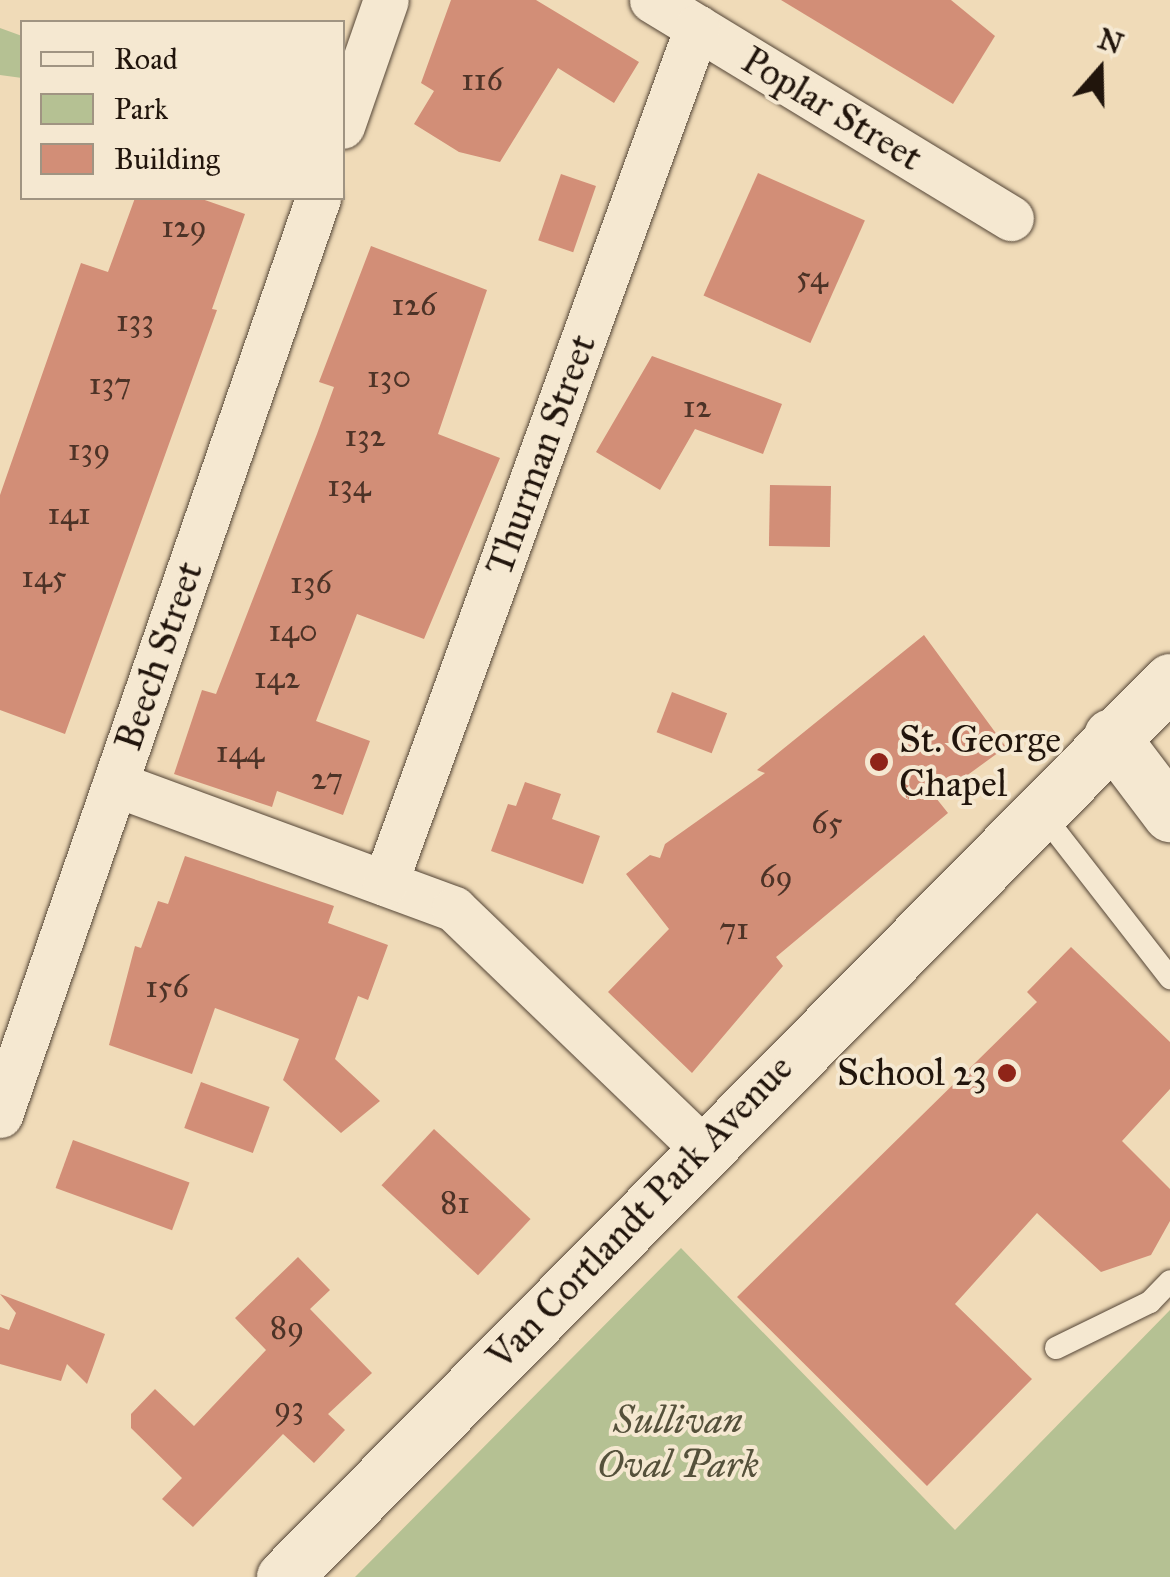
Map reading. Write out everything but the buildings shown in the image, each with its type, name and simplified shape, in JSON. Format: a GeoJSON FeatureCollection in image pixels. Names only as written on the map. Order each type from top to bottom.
{"type":"FeatureCollection","features":[{"type":"Feature","properties":{"kind":"street"},"geometry":{"type":"LineString","coordinates":[[345,117],[386,0]]}},
{"type":"Feature","properties":{"kind":"street","name":"Poplar Street"},"geometry":{"type":"LineString","coordinates":[[652,0],[1011,218]]}},
{"type":"Feature","properties":{"kind":"street","name":"Thurman Street"},"geometry":{"type":"LineString","coordinates":[[385,884],[697,27]]}},
{"type":"Feature","properties":{"kind":"street","name":"Beech Street"},"geometry":{"type":"LineString","coordinates":[[0,1115],[317,200]]}},
{"type":"Feature","properties":{"kind":"street","name":"Van Cortlandt Park Avenue"},"geometry":{"type":"LineString","coordinates":[[284,1577],[1111,736],[1170,681]]}},
{"type":"Feature","properties":{"kind":"street"},"geometry":{"type":"LineString","coordinates":[[1111,736],[1170,814]]}},
{"type":"Feature","properties":{"kind":"street"},"geometry":{"type":"LineString","coordinates":[[114,784],[467,918],[704,1149]]}},
{"type":"Feature","properties":{"kind":"lane"},"geometry":{"type":"LineString","coordinates":[[1040,811],[1170,978]]}},
{"type":"Feature","properties":{"kind":"lane"},"geometry":{"type":"LineString","coordinates":[[1056,1348],[1150,1302],[1170,1281]]}},
{"type":"Feature","properties":{"kind":"green space"},"geometry":{"type":"Polygon","coordinates":[[[0,28],[20,35],[20,78],[0,75],[0,28]]]}},
{"type":"Feature","properties":{"kind":"green space","name":"Sullivan Oval Park"},"geometry":{"type":"Polygon","coordinates":[[[681,1248],[955,1530],[1170,1310],[1170,1577],[355,1577],[681,1248]]]}},
{"type":"Feature","properties":{"kind":"place","name":"St. George Chapel"},"geometry":{"type":"Point","coordinates":[879,762]}},
{"type":"Feature","properties":{"kind":"place","name":"School 23"},"geometry":{"type":"Point","coordinates":[1007,1073]}}]}
